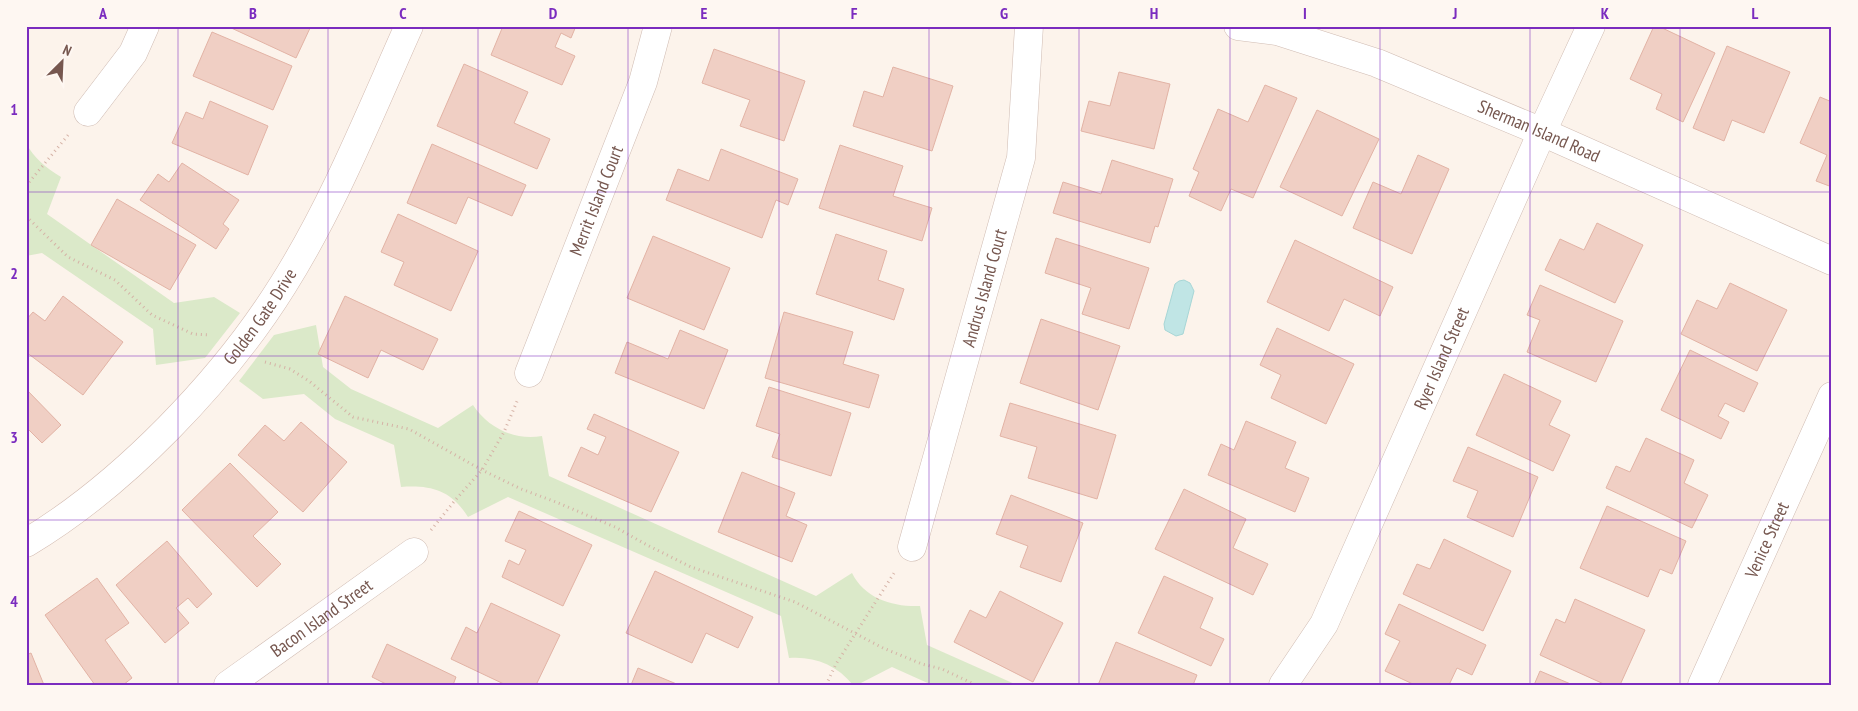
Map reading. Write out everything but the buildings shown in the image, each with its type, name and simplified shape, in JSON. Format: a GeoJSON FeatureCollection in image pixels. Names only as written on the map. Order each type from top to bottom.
{"type":"FeatureCollection","features":[{"type":"Feature","properties":{"kind":"street"},"geometry":{"type":"LineString","coordinates":[[88,112],[133,53],[145,26]]}},
{"type":"Feature","properties":{"kind":"street","name":"Golden Gate Drive"},"geometry":{"type":"LineString","coordinates":[[26,544],[90,499],[141,455],[189,407],[238,349],[283,286],[316,228],[346,167],[409,26]]}},
{"type":"Feature","properties":{"kind":"street","name":"Merrit Island Court"},"geometry":{"type":"LineString","coordinates":[[528,373],[643,82],[658,26]]}},
{"type":"Feature","properties":{"kind":"street","name":"Andrus Island Court"},"geometry":{"type":"LineString","coordinates":[[912,546],[1021,158],[1029,26]]}},
{"type":"Feature","properties":{"kind":"street","name":"Sherman Island Road"},"geometry":{"type":"LineString","coordinates":[[1238,26],[1277,30],[1377,63],[1542,132],[1832,261]]}},
{"type":"Feature","properties":{"kind":"street","name":"Ryer Island Street"},"geometry":{"type":"LineString","coordinates":[[1283,685],[1324,624],[1542,132],[1591,26]]}},
{"type":"Feature","properties":{"kind":"street","name":"Venice Street"},"geometry":{"type":"LineString","coordinates":[[1702,685],[1832,396]]}},
{"type":"Feature","properties":{"kind":"street","name":"Bacon Island Street"},"geometry":{"type":"LineString","coordinates":[[234,683],[414,552]]}},
{"type":"Feature","properties":{"kind":"path"},"geometry":{"type":"LineString","coordinates":[[26,186],[88,112]]}},
{"type":"Feature","properties":{"kind":"path"},"geometry":{"type":"LineString","coordinates":[[26,216],[50,242],[68,257],[115,280],[152,315],[193,334],[212,335]]}},
{"type":"Feature","properties":{"kind":"path"},"geometry":{"type":"LineString","coordinates":[[264,362],[290,369],[309,381],[353,417],[409,429],[482,470],[521,489],[615,527],[691,567],[795,602],[855,633],[922,664],[942,669],[976,685]]}},
{"type":"Feature","properties":{"kind":"path"},"geometry":{"type":"LineString","coordinates":[[414,552],[482,470],[504,432],[528,373]]}},
{"type":"Feature","properties":{"kind":"path"},"geometry":{"type":"LineString","coordinates":[[826,685],[855,633],[912,546]]}},
{"type":"Feature","properties":{"kind":"green space"},"geometry":{"type":"Polygon","coordinates":[[[26,143],[41,162],[61,177],[47,214],[174,303],[214,297],[240,313],[205,358],[156,365],[153,329],[42,253],[26,256],[26,143]]]}},
{"type":"Feature","properties":{"kind":"green space"},"geometry":{"type":"Polygon","coordinates":[[[316,325],[323,367],[351,389],[438,428],[473,405],[486,420],[503,431],[522,437],[542,436],[549,476],[816,596],[852,573],[864,589],[881,600],[900,605],[920,606],[927,645],[1017,685],[932,685],[892,667],[857,685],[853,685],[840,672],[824,663],[816,660],[789,658],[781,616],[508,497],[468,517],[455,501],[439,491],[422,487],[401,487],[394,445],[335,419],[304,394],[263,399],[239,381],[274,335],[316,325]]]}},
{"type":"Feature","properties":{"kind":"water"},"geometry":{"type":"Polygon","coordinates":[[[1184,280],[1190,283],[1194,291],[1183,334],[1176,336],[1165,330],[1164,324],[1175,284],[1184,280]]]}}]}
